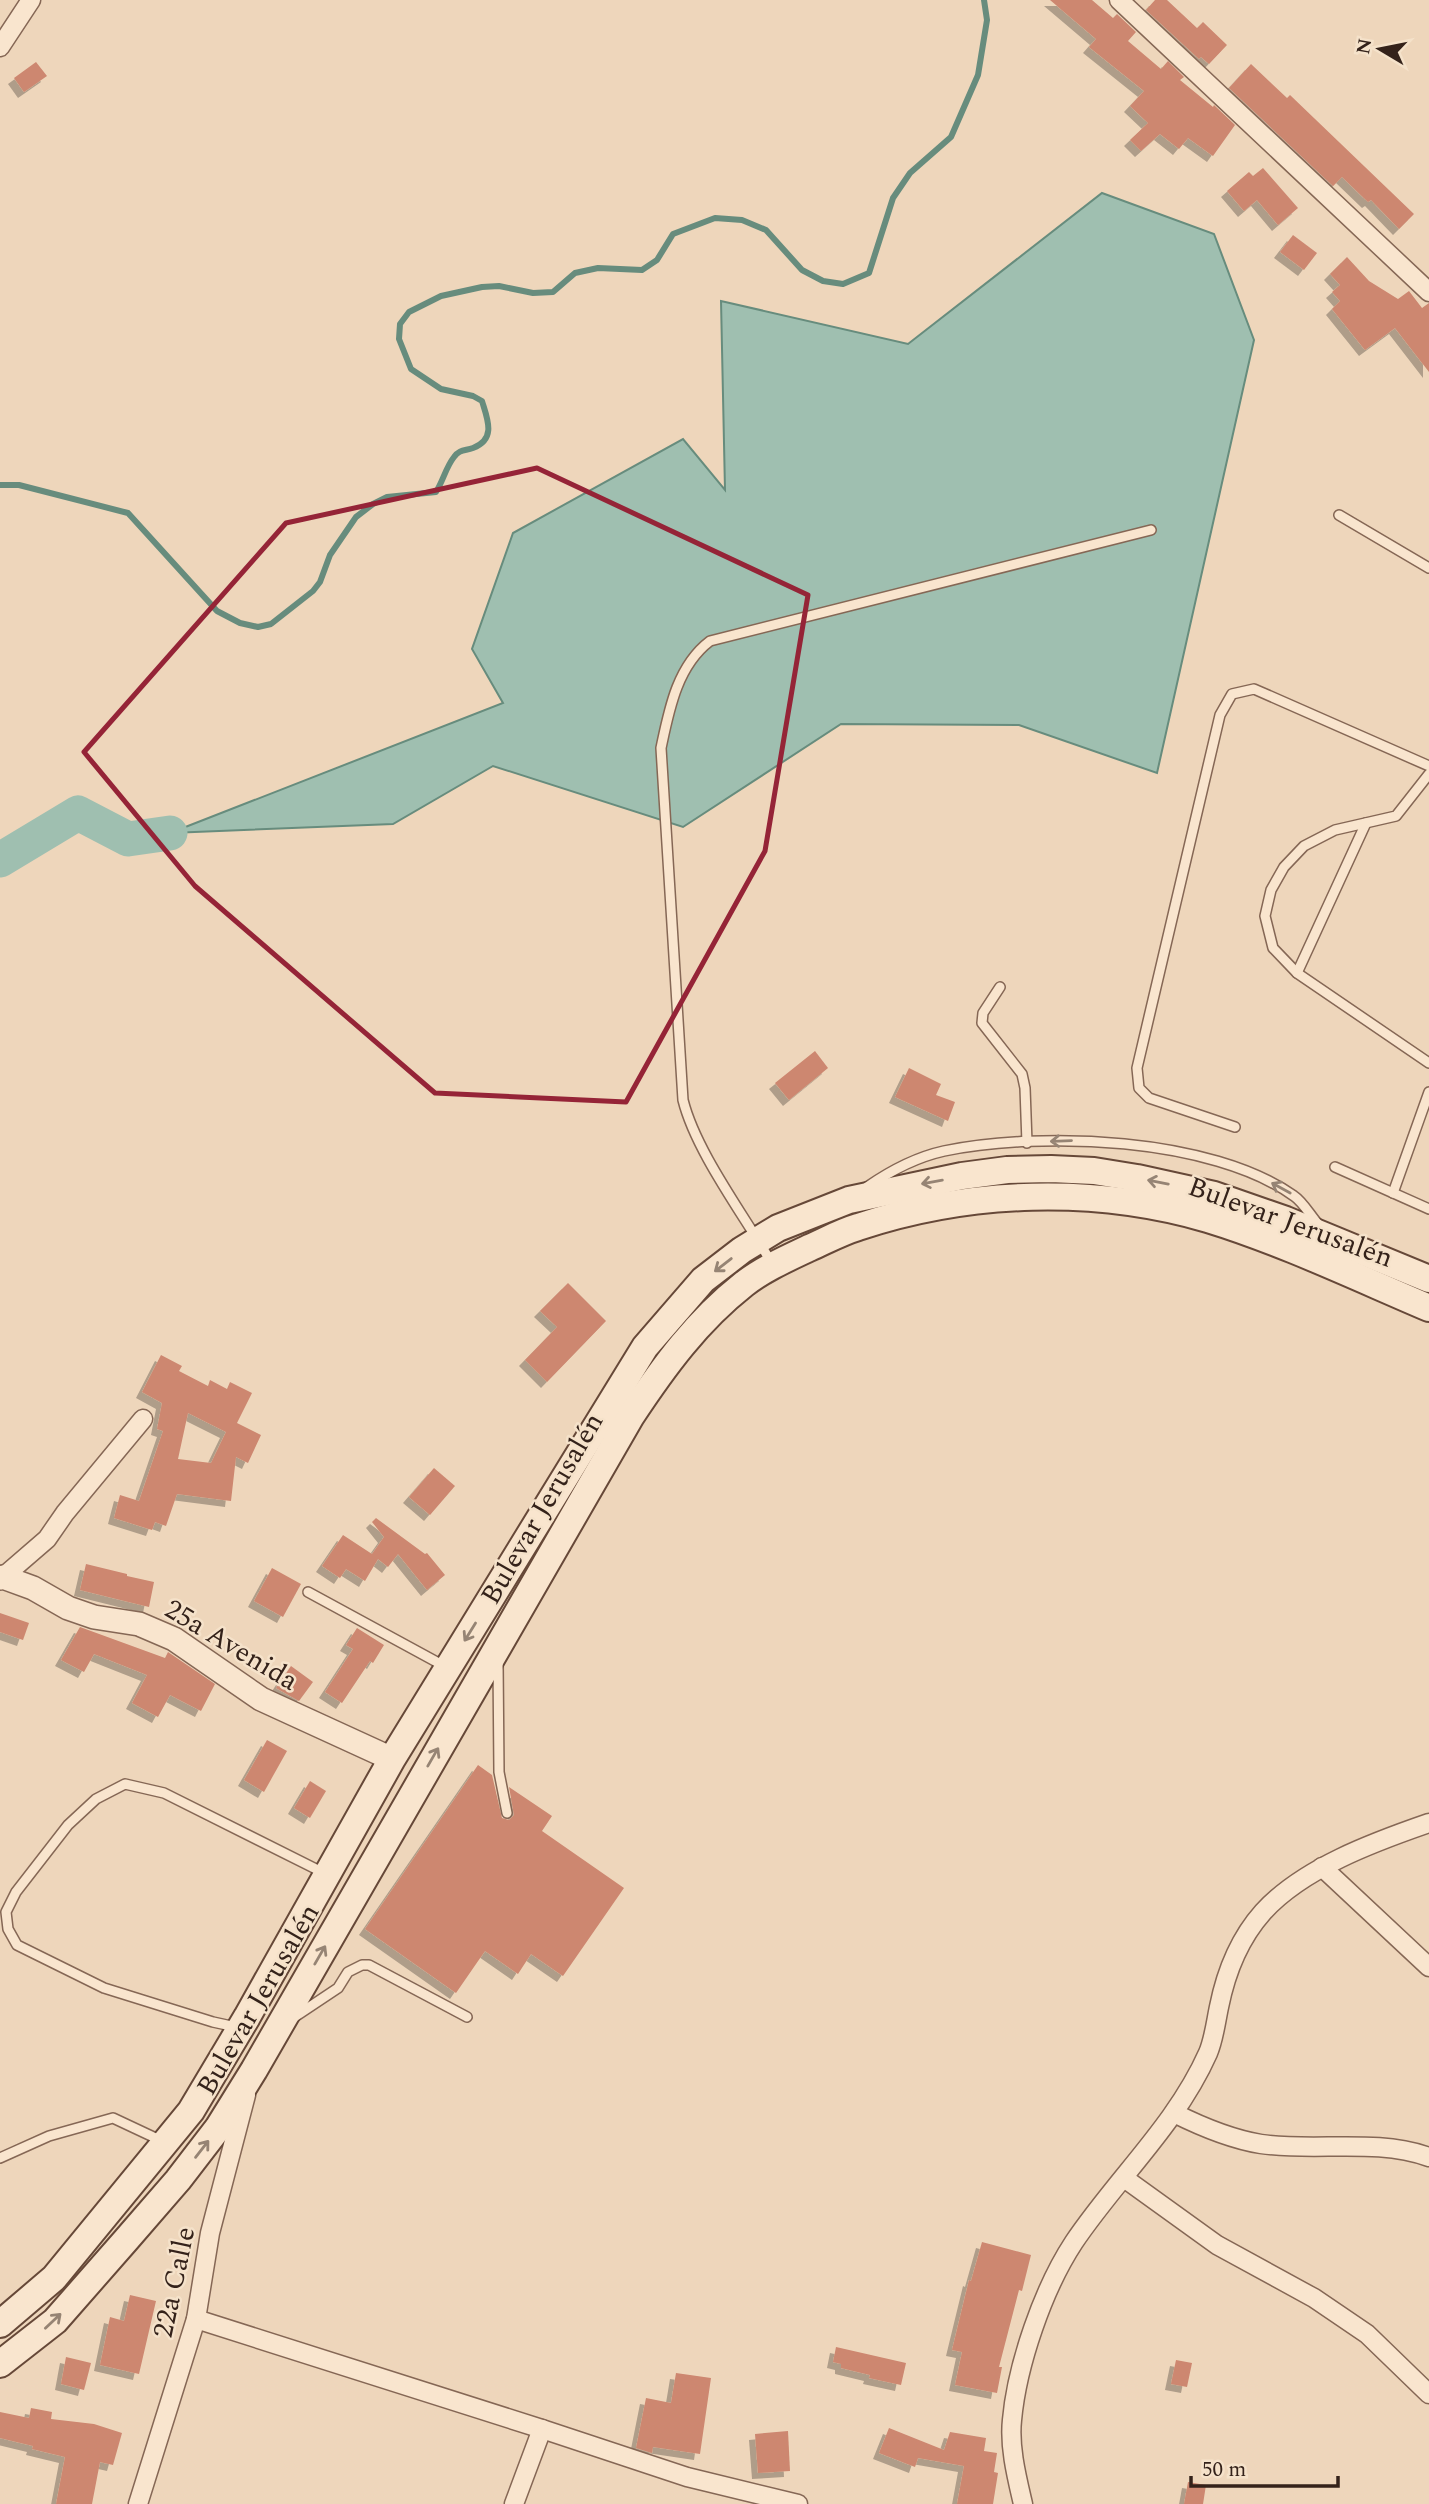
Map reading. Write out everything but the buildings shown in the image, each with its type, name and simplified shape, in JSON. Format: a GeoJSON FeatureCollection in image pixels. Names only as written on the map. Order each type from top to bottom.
{"type":"FeatureCollection","features":[{"type":"Feature","properties":{"kind":"main road","name":"Bulevar Jerusalén"},"geometry":{"type":"LineString","coordinates":[[0,2324],[54,2278],[191,2111],[241,2028],[392,1759],[645,1347],[703,1280],[778,1228],[849,1200],[912,1185],[1007,1170],[1051,1169],[1094,1171],[1180,1186],[1214,1195],[1286,1220],[1429,1279]]}},
{"type":"Feature","properties":{"kind":"main road","name":"Bulevar Jerusalén"},"geometry":{"type":"LineString","coordinates":[[0,2364],[55,2321],[126,2241],[218,2128],[631,1416],[668,1360],[707,1316],[746,1282],[856,1227],[912,1212],[1002,1198],[1045,1196],[1140,1204],[1209,1219],[1277,1244],[1429,1308]]}},
{"type":"Feature","properties":{"kind":"street"},"geometry":{"type":"LineString","coordinates":[[0,47],[31,0]]}},
{"type":"Feature","properties":{"kind":"street"},"geometry":{"type":"LineString","coordinates":[[1119,0],[1429,292]]}},
{"type":"Feature","properties":{"kind":"street"},"geometry":{"type":"LineString","coordinates":[[2,1578],[47,1539],[65,1513],[143,1419]]}},
{"type":"Feature","properties":{"kind":"street","name":"25a Avenida"},"geometry":{"type":"LineString","coordinates":[[2,1578],[33,1588],[68,1608],[94,1617],[139,1625],[174,1639],[261,1699],[392,1759]]}},
{"type":"Feature","properties":{"kind":"street"},"geometry":{"type":"LineString","coordinates":[[1023,2504],[1017,2477],[1012,2423],[1022,2362],[1042,2304],[1073,2243],[1174,2113],[1209,2051],[1222,1994],[1239,1945],[1264,1911],[1298,1882],[1322,1867],[1394,1835],[1429,1823]]}},
{"type":"Feature","properties":{"kind":"street"},"geometry":{"type":"LineString","coordinates":[[1322,1867],[1429,1967]]}},
{"type":"Feature","properties":{"kind":"street","name":"22a Calle"},"geometry":{"type":"LineString","coordinates":[[138,2504],[197,2319],[210,2233],[254,2070]]}},
{"type":"Feature","properties":{"kind":"street"},"geometry":{"type":"LineString","coordinates":[[1174,2113],[1211,2131],[1261,2144],[1361,2147],[1412,2152],[1429,2157]]}},
{"type":"Feature","properties":{"kind":"street"},"geometry":{"type":"LineString","coordinates":[[1124,2178],[1217,2245],[1314,2298],[1367,2334],[1429,2394]]}},
{"type":"Feature","properties":{"kind":"street"},"geometry":{"type":"LineString","coordinates":[[197,2319],[542,2428],[687,2477],[798,2504]]}},
{"type":"Feature","properties":{"kind":"street"},"geometry":{"type":"LineString","coordinates":[[514,2504],[542,2428]]}},
{"type":"Feature","properties":{"kind":"lane"},"geometry":{"type":"LineString","coordinates":[[1339,515],[1429,568]]}},
{"type":"Feature","properties":{"kind":"lane"},"geometry":{"type":"LineString","coordinates":[[774,1266],[688,1119],[683,1100],[661,748],[671,702],[691,658],[710,641],[1151,530]]}},
{"type":"Feature","properties":{"kind":"lane"},"geometry":{"type":"LineString","coordinates":[[1235,1127],[1149,1098],[1139,1088],[1137,1068],[1220,715],[1232,694],[1254,689],[1429,766]]}},
{"type":"Feature","properties":{"kind":"lane"},"geometry":{"type":"LineString","coordinates":[[1429,774],[1396,816],[1335,830],[1304,846],[1284,867],[1271,890],[1265,916],[1273,948],[1297,972],[1429,1063]]}},
{"type":"Feature","properties":{"kind":"lane"},"geometry":{"type":"LineString","coordinates":[[1297,972],[1366,823]]}},
{"type":"Feature","properties":{"kind":"lane"},"geometry":{"type":"LineString","coordinates":[[1000,987],[983,1013],[982,1023],[1022,1074],[1027,1143]]}},
{"type":"Feature","properties":{"kind":"lane"},"geometry":{"type":"LineString","coordinates":[[1393,1193],[1429,1092]]}},
{"type":"Feature","properties":{"kind":"lane"},"geometry":{"type":"LineString","coordinates":[[849,1200],[888,1172],[942,1152],[985,1145],[1103,1141],[1179,1152],[1226,1163],[1296,1197],[1327,1237]]}},
{"type":"Feature","properties":{"kind":"lane"},"geometry":{"type":"LineString","coordinates":[[1335,1167],[1429,1209]]}},
{"type":"Feature","properties":{"kind":"lane"},"geometry":{"type":"LineString","coordinates":[[308,1592],[448,1668]]}},
{"type":"Feature","properties":{"kind":"lane"},"geometry":{"type":"LineString","coordinates":[[498,1646],[499,1772],[507,1813]]}},
{"type":"Feature","properties":{"kind":"lane"},"geometry":{"type":"LineString","coordinates":[[241,2028],[104,1987],[17,1945],[8,1929],[6,1912],[16,1892],[68,1825],[96,1799],[125,1784],[164,1793],[327,1874]]}},
{"type":"Feature","properties":{"kind":"lane"},"geometry":{"type":"LineString","coordinates":[[277,2029],[338,1988],[348,1972],[362,1965],[369,1965],[467,2017]]}},
{"type":"Feature","properties":{"kind":"lane"},"geometry":{"type":"LineString","coordinates":[[0,2158],[49,2136],[113,2118],[166,2143]]}},
{"type":"Feature","properties":{"kind":"highlighted area"},"geometry":{"type":"Polygon","coordinates":[[[537,468],[808,595],[765,851],[626,1102],[435,1093],[195,886],[84,752],[286,523],[537,468]]]}},
{"type":"Feature","properties":{"kind":"shaded area"},"geometry":{"type":"Polygon","coordinates":[[[1102,193],[1214,234],[1254,340],[1157,773],[1019,725],[841,724],[683,827],[493,766],[393,824],[170,833],[503,703],[472,649],[513,533],[683,439],[725,490],[721,301],[908,344],[1102,193]]]}},
{"type":"Feature","properties":{"kind":"waterway"},"geometry":{"type":"LineString","coordinates":[[0,485],[19,485],[128,513],[217,611],[240,623],[258,627],[271,624],[313,591],[320,582],[330,555],[356,517],[387,497],[436,492],[456,454],[480,444],[488,434],[488,421],[482,401],[473,396],[441,389],[411,369],[399,339],[400,324],[409,312],[441,296],[482,287],[499,286],[533,293],[553,292],[575,273],[598,268],[642,270],[657,260],[673,234],[715,218],[742,220],[766,230],[802,270],[823,281],[843,284],[869,273],[893,198],[910,173],[951,137],[978,75],[987,20],[984,0]]}},
{"type":"Feature","properties":{"kind":"waterway"},"geometry":{"type":"LineString","coordinates":[[0,860],[78,813],[128,839],[170,833]]}}]}
